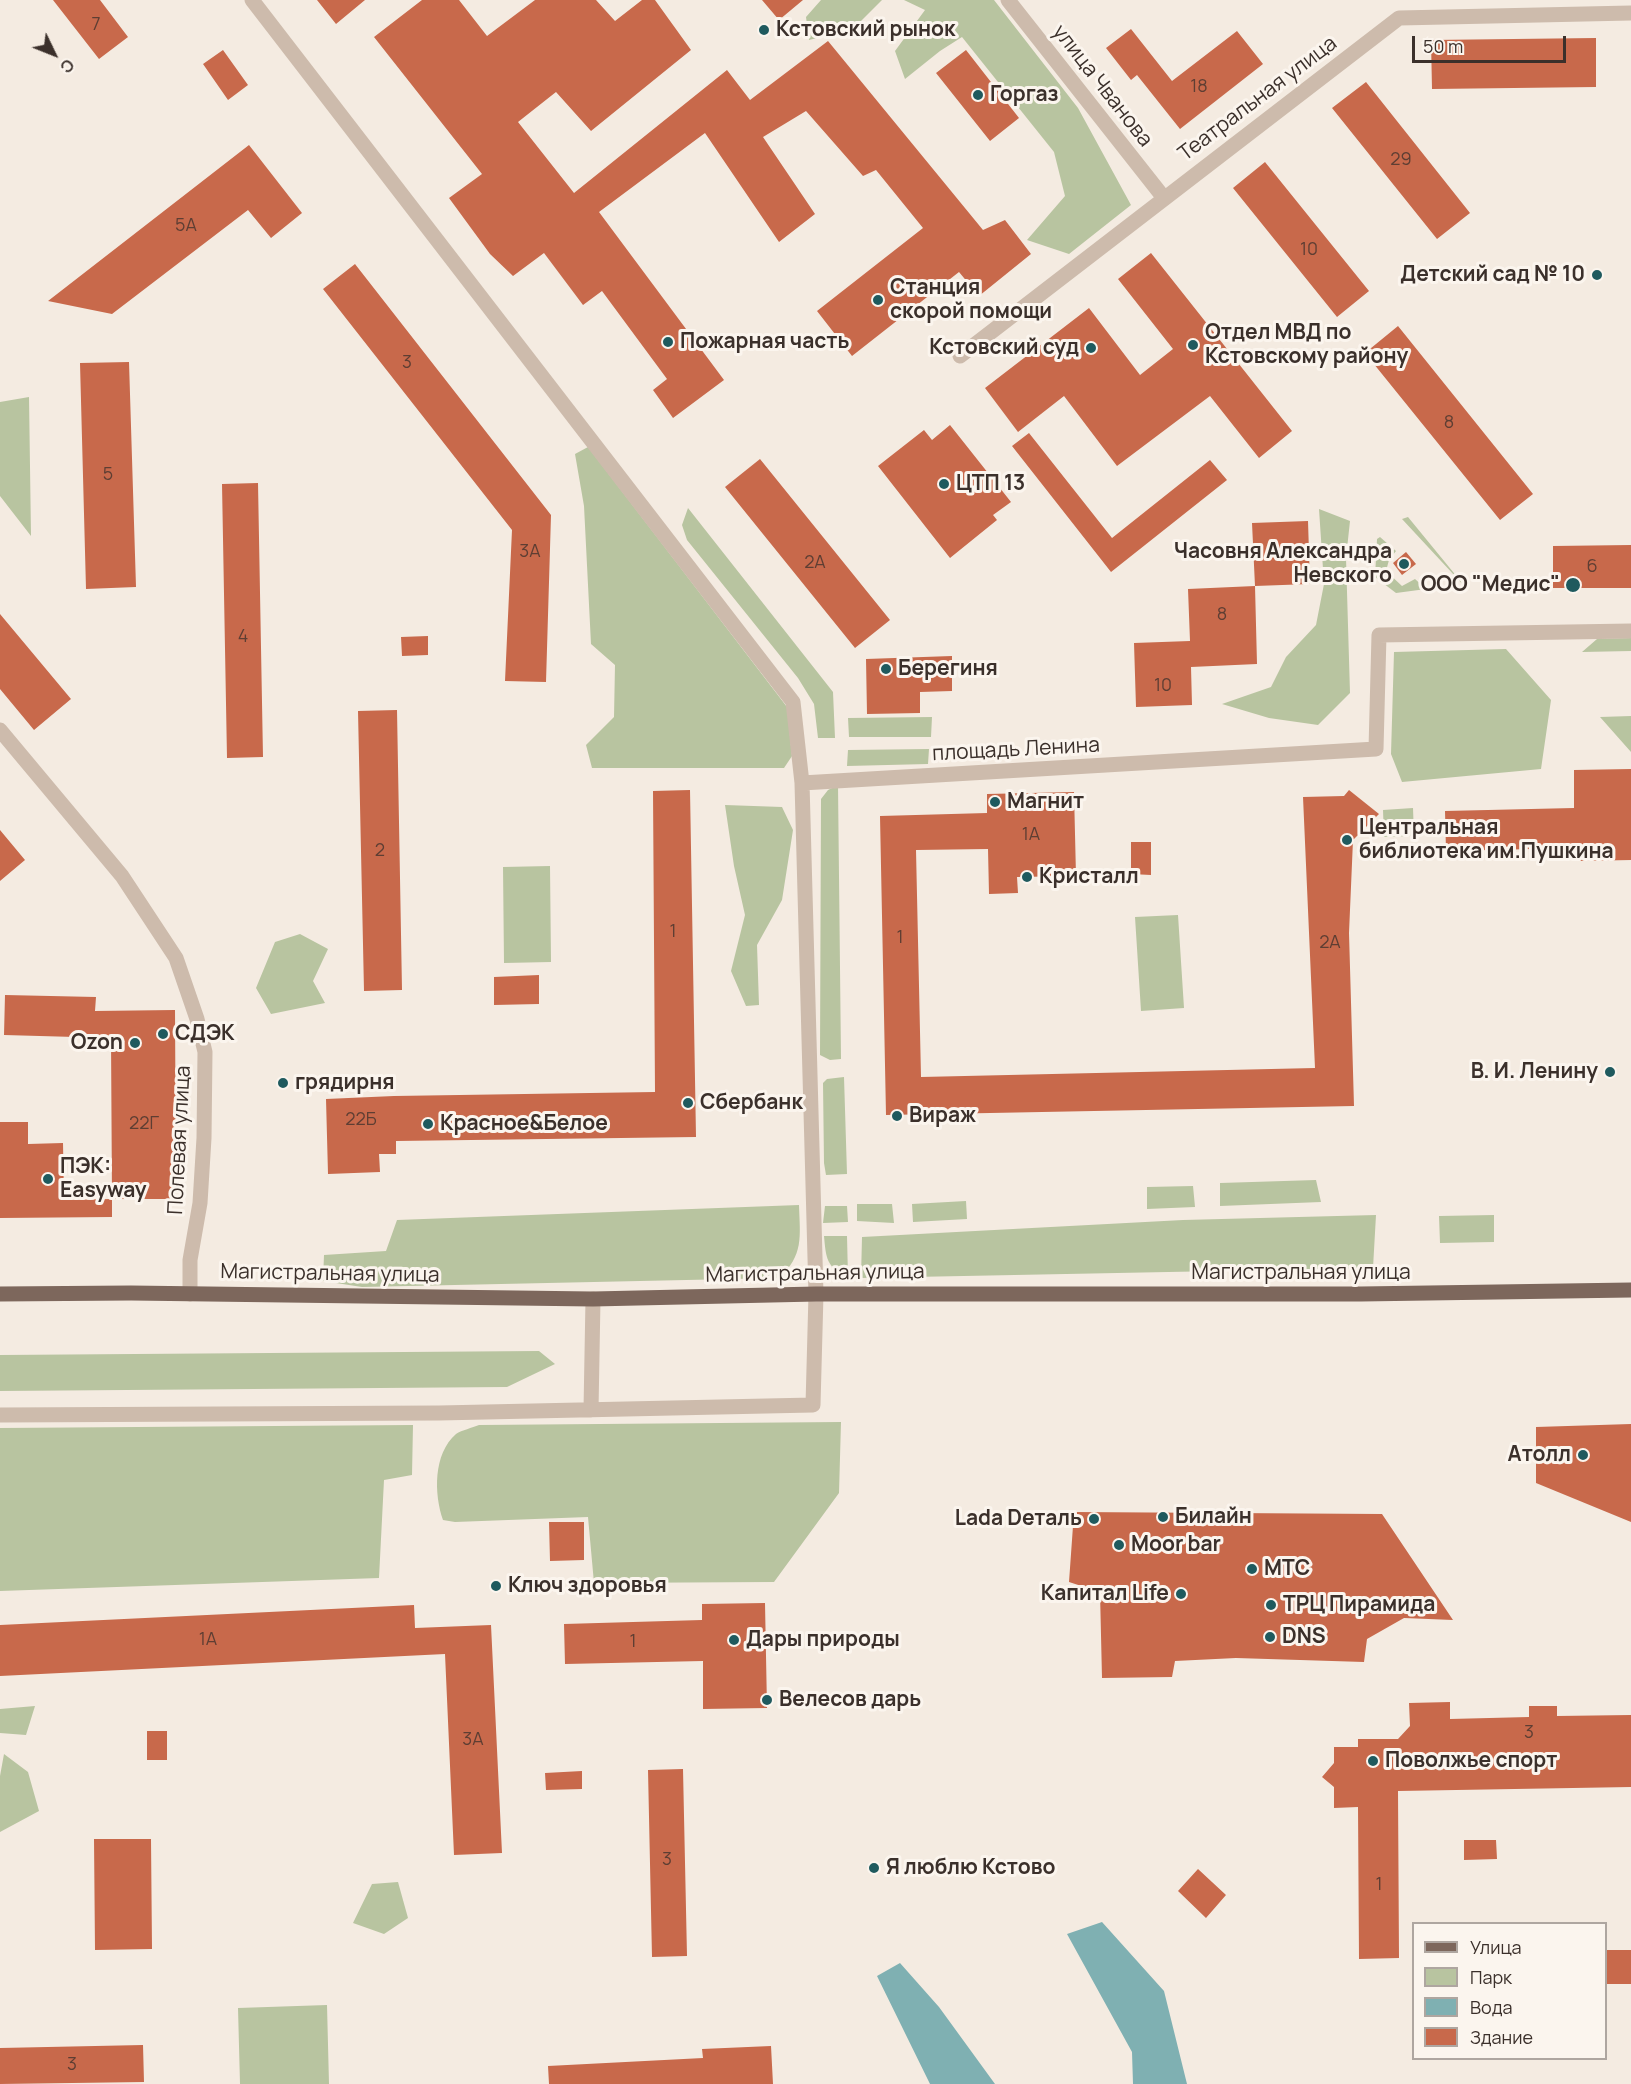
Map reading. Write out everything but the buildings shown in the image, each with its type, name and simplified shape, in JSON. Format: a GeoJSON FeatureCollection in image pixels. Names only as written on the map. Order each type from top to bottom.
{"type":"FeatureCollection","features":[{"type":"Feature","properties":{"kind":"main road","name":"Магистральная улица"},"geometry":{"type":"LineString","coordinates":[[0,1294],[593,1299],[816,1294],[1361,1294],[1631,1290]]}},
{"type":"Feature","properties":{"kind":"street"},"geometry":{"type":"LineString","coordinates":[[0,1414],[439,1413],[813,1405],[816,1294],[802,783],[793,702],[252,0]]}},
{"type":"Feature","properties":{"kind":"street","name":"улица Чванова"},"geometry":{"type":"LineString","coordinates":[[1008,0],[1164,198]]}},
{"type":"Feature","properties":{"kind":"street","name":"Театральная улица"},"geometry":{"type":"LineString","coordinates":[[960,356],[1399,18],[1631,13]]}},
{"type":"Feature","properties":{"kind":"street","name":"площадь Ленина"},"geometry":{"type":"LineString","coordinates":[[802,783],[1376,749],[1379,635],[1631,631]]}},
{"type":"Feature","properties":{"kind":"street","name":"Полевая улица"},"geometry":{"type":"LineString","coordinates":[[0,730],[122,876],[176,958],[197,1019],[205,1052],[204,1138],[200,1203],[190,1260],[190,1294]]}},
{"type":"Feature","properties":{"kind":"street"},"geometry":{"type":"LineString","coordinates":[[591,1410],[593,1299]]}},
{"type":"Feature","properties":{"kind":"green space"},"geometry":{"type":"Polygon","coordinates":[[[821,0],[882,0],[853,29],[809,40],[806,17],[821,0]]]}},
{"type":"Feature","properties":{"kind":"green space"},"geometry":{"type":"Polygon","coordinates":[[[904,0],[994,0],[1078,108],[1131,205],[1069,254],[1027,240],[1065,196],[1054,152],[962,37],[905,79],[895,51],[925,10],[904,0]]]}},
{"type":"Feature","properties":{"kind":"green space"},"geometry":{"type":"Polygon","coordinates":[[[29,397],[31,536],[0,496],[0,402],[29,397]]]}},
{"type":"Feature","properties":{"kind":"green space"},"geometry":{"type":"Polygon","coordinates":[[[588,447],[787,707],[792,756],[784,768],[592,768],[586,745],[614,717],[615,665],[591,644],[584,506],[575,454],[588,447]]]}},
{"type":"Feature","properties":{"kind":"green space"},"geometry":{"type":"Polygon","coordinates":[[[688,508],[833,692],[835,738],[818,738],[814,704],[798,678],[687,540],[682,525],[688,508]]]}},
{"type":"Feature","properties":{"kind":"green space"},"geometry":{"type":"Polygon","coordinates":[[[1319,509],[1350,521],[1346,558],[1350,693],[1318,725],[1269,718],[1222,704],[1271,687],[1286,657],[1316,625],[1324,584],[1319,509]]]}},
{"type":"Feature","properties":{"kind":"green space"},"geometry":{"type":"Polygon","coordinates":[[[1408,517],[1467,589],[1402,519],[1408,517]]]}},
{"type":"Feature","properties":{"kind":"green space"},"geometry":{"type":"Polygon","coordinates":[[[1380,537],[1396,551],[1389,560],[1386,571],[1402,586],[1415,579],[1426,589],[1396,593],[1375,577],[1377,539],[1380,537]]]}},
{"type":"Feature","properties":{"kind":"green space"},"geometry":{"type":"Polygon","coordinates":[[[1631,638],[1631,651],[1582,652],[1597,639],[1631,638]]]}},
{"type":"Feature","properties":{"kind":"green space"},"geometry":{"type":"Polygon","coordinates":[[[1506,649],[1551,700],[1541,769],[1402,782],[1391,754],[1394,652],[1506,649]]]}},
{"type":"Feature","properties":{"kind":"green space"},"geometry":{"type":"Polygon","coordinates":[[[1631,716],[1631,752],[1600,717],[1631,716]]]}},
{"type":"Feature","properties":{"kind":"green space"},"geometry":{"type":"Polygon","coordinates":[[[932,717],[931,737],[849,737],[848,718],[932,717]]]}},
{"type":"Feature","properties":{"kind":"green space"},"geometry":{"type":"Polygon","coordinates":[[[929,749],[928,764],[847,766],[848,750],[929,749]]]}},
{"type":"Feature","properties":{"kind":"green space"},"geometry":{"type":"Polygon","coordinates":[[[838,785],[841,1059],[830,1060],[820,1055],[821,799],[828,790],[838,785]]]}},
{"type":"Feature","properties":{"kind":"green space"},"geometry":{"type":"Polygon","coordinates":[[[725,805],[782,807],[793,830],[782,900],[757,945],[759,1005],[746,1006],[731,971],[745,915],[734,866],[725,805]]]}},
{"type":"Feature","properties":{"kind":"green space"},"geometry":{"type":"Polygon","coordinates":[[[1413,808],[1414,836],[1384,837],[1383,810],[1413,808]]]}},
{"type":"Feature","properties":{"kind":"green space"},"geometry":{"type":"Polygon","coordinates":[[[550,866],[551,962],[504,963],[503,867],[550,866]]]}},
{"type":"Feature","properties":{"kind":"green space"},"geometry":{"type":"Polygon","coordinates":[[[1178,915],[1184,1008],[1141,1011],[1135,917],[1178,915]]]}},
{"type":"Feature","properties":{"kind":"green space"},"geometry":{"type":"Polygon","coordinates":[[[300,934],[328,949],[313,981],[325,1003],[271,1014],[256,988],[275,942],[300,934]]]}},
{"type":"Feature","properties":{"kind":"green space"},"geometry":{"type":"Polygon","coordinates":[[[844,1077],[847,1174],[826,1175],[823,1083],[827,1079],[844,1077]]]}},
{"type":"Feature","properties":{"kind":"green space"},"geometry":{"type":"Polygon","coordinates":[[[1316,1180],[1321,1202],[1220,1206],[1220,1183],[1316,1180]]]}},
{"type":"Feature","properties":{"kind":"green space"},"geometry":{"type":"Polygon","coordinates":[[[1193,1186],[1195,1207],[1147,1209],[1147,1187],[1193,1186]]]}},
{"type":"Feature","properties":{"kind":"green space"},"geometry":{"type":"Polygon","coordinates":[[[966,1201],[967,1219],[913,1222],[912,1204],[966,1201]]]}},
{"type":"Feature","properties":{"kind":"green space"},"geometry":{"type":"Polygon","coordinates":[[[857,1204],[892,1204],[894,1223],[857,1221],[857,1204]]]}},
{"type":"Feature","properties":{"kind":"green space"},"geometry":{"type":"Polygon","coordinates":[[[799,1205],[800,1236],[797,1253],[787,1270],[779,1278],[362,1287],[323,1281],[324,1255],[386,1251],[397,1220],[799,1205]]]}},
{"type":"Feature","properties":{"kind":"green space"},"geometry":{"type":"Polygon","coordinates":[[[825,1206],[847,1206],[848,1222],[823,1223],[825,1206]]]}},
{"type":"Feature","properties":{"kind":"green space"},"geometry":{"type":"Polygon","coordinates":[[[1376,1215],[1373,1268],[861,1278],[862,1237],[1183,1220],[1376,1215]]]}},
{"type":"Feature","properties":{"kind":"green space"},"geometry":{"type":"Polygon","coordinates":[[[1494,1215],[1494,1242],[1440,1243],[1439,1216],[1494,1215]]]}},
{"type":"Feature","properties":{"kind":"green space"},"geometry":{"type":"Polygon","coordinates":[[[824,1236],[847,1236],[848,1277],[835,1270],[828,1261],[824,1236]]]}},
{"type":"Feature","properties":{"kind":"green space"},"geometry":{"type":"Polygon","coordinates":[[[539,1351],[555,1364],[507,1387],[0,1391],[0,1355],[539,1351]]]}},
{"type":"Feature","properties":{"kind":"green space"},"geometry":{"type":"Polygon","coordinates":[[[841,1422],[839,1493],[774,1582],[594,1583],[588,1517],[455,1522],[443,1520],[440,1510],[437,1475],[443,1452],[448,1442],[456,1434],[479,1425],[841,1422]]]}},
{"type":"Feature","properties":{"kind":"green space"},"geometry":{"type":"Polygon","coordinates":[[[413,1425],[412,1475],[384,1480],[379,1578],[0,1591],[0,1428],[413,1425]]]}},
{"type":"Feature","properties":{"kind":"green space"},"geometry":{"type":"Polygon","coordinates":[[[35,1706],[26,1735],[0,1733],[0,1709],[35,1706]]]}},
{"type":"Feature","properties":{"kind":"green space"},"geometry":{"type":"Polygon","coordinates":[[[4,1754],[28,1772],[39,1811],[0,1832],[0,1776],[4,1754]]]}},
{"type":"Feature","properties":{"kind":"green space"},"geometry":{"type":"Polygon","coordinates":[[[398,1882],[408,1918],[384,1934],[353,1923],[372,1884],[398,1882]]]}},
{"type":"Feature","properties":{"kind":"green space"},"geometry":{"type":"Polygon","coordinates":[[[327,2005],[329,2084],[240,2084],[238,2008],[327,2005]]]}},
{"type":"Feature","properties":{"kind":"water"},"geometry":{"type":"Polygon","coordinates":[[[1102,1922],[1164,1991],[1187,2084],[1133,2084],[1132,2052],[1067,1934],[1102,1922]]]}},
{"type":"Feature","properties":{"kind":"water"},"geometry":{"type":"Polygon","coordinates":[[[900,1963],[939,2007],[995,2084],[930,2084],[877,1976],[900,1963]]]}},
{"type":"Feature","properties":{"kind":"place","name":"Кстовский рынок"},"geometry":{"type":"Point","coordinates":[764,30]}},
{"type":"Feature","properties":{"kind":"place","name":"Горгаз"},"geometry":{"type":"Point","coordinates":[978,95]}},
{"type":"Feature","properties":{"kind":"place","name":"Детский сад № 10"},"geometry":{"type":"Point","coordinates":[1597,275]}},
{"type":"Feature","properties":{"kind":"place","name":"Станция скорой помощи"},"geometry":{"type":"Point","coordinates":[878,300]}},
{"type":"Feature","properties":{"kind":"place","name":"Пожарная часть"},"geometry":{"type":"Point","coordinates":[668,342]}},
{"type":"Feature","properties":{"kind":"place","name":"Отдел МВД по Кстовскому району"},"geometry":{"type":"Point","coordinates":[1193,345]}},
{"type":"Feature","properties":{"kind":"place","name":"Кстовский суд"},"geometry":{"type":"Point","coordinates":[1091,348]}},
{"type":"Feature","properties":{"kind":"place","name":"ЦТП 13"},"geometry":{"type":"Point","coordinates":[944,484]}},
{"type":"Feature","properties":{"kind":"place","name":"Часовня Александра Невского"},"geometry":{"type":"Point","coordinates":[1404,564]}},
{"type":"Feature","properties":{"kind":"place","name":"ООО \"Медис\""},"geometry":{"type":"Point","coordinates":[1573,585]}},
{"type":"Feature","properties":{"kind":"place","name":"Берегиня"},"geometry":{"type":"Point","coordinates":[886,669]}},
{"type":"Feature","properties":{"kind":"place","name":"Магнит"},"geometry":{"type":"Point","coordinates":[995,802]}},
{"type":"Feature","properties":{"kind":"place","name":"Центральная библиотека им.Пушкина"},"geometry":{"type":"Point","coordinates":[1347,840]}},
{"type":"Feature","properties":{"kind":"place","name":"Кристалл"},"geometry":{"type":"Point","coordinates":[1027,877]}},
{"type":"Feature","properties":{"kind":"place","name":"СДЭК"},"geometry":{"type":"Point","coordinates":[163,1034]}},
{"type":"Feature","properties":{"kind":"place","name":"Ozon"},"geometry":{"type":"Point","coordinates":[135,1043]}},
{"type":"Feature","properties":{"kind":"place","name":"В. И. Ленину"},"geometry":{"type":"Point","coordinates":[1610,1072]}},
{"type":"Feature","properties":{"kind":"place","name":"грядирня"},"geometry":{"type":"Point","coordinates":[283,1083]}},
{"type":"Feature","properties":{"kind":"place","name":"Сбербанк"},"geometry":{"type":"Point","coordinates":[688,1103]}},
{"type":"Feature","properties":{"kind":"place","name":"Вираж"},"geometry":{"type":"Point","coordinates":[897,1116]}},
{"type":"Feature","properties":{"kind":"place","name":"Красное&Белое"},"geometry":{"type":"Point","coordinates":[428,1124]}},
{"type":"Feature","properties":{"kind":"place","name":"ПЭК: Easyway"},"geometry":{"type":"Point","coordinates":[48,1179]}},
{"type":"Feature","properties":{"kind":"place","name":"Атолл"},"geometry":{"type":"Point","coordinates":[1583,1455]}},
{"type":"Feature","properties":{"kind":"place","name":"Билайн"},"geometry":{"type":"Point","coordinates":[1163,1517]}},
{"type":"Feature","properties":{"kind":"place","name":"Lada Dеталь"},"geometry":{"type":"Point","coordinates":[1094,1519]}},
{"type":"Feature","properties":{"kind":"place","name":"Moor bar"},"geometry":{"type":"Point","coordinates":[1119,1545]}},
{"type":"Feature","properties":{"kind":"place","name":"МТС"},"geometry":{"type":"Point","coordinates":[1252,1569]}},
{"type":"Feature","properties":{"kind":"place","name":"Ключ здоровья"},"geometry":{"type":"Point","coordinates":[496,1586]}},
{"type":"Feature","properties":{"kind":"place","name":"Капитал Life"},"geometry":{"type":"Point","coordinates":[1181,1594]}},
{"type":"Feature","properties":{"kind":"place","name":"ТРЦ Пирамида"},"geometry":{"type":"Point","coordinates":[1271,1605]}},
{"type":"Feature","properties":{"kind":"place","name":"DNS"},"geometry":{"type":"Point","coordinates":[1270,1637]}},
{"type":"Feature","properties":{"kind":"place","name":"Дары природы"},"geometry":{"type":"Point","coordinates":[734,1640]}},
{"type":"Feature","properties":{"kind":"place","name":"Велесов дарь"},"geometry":{"type":"Point","coordinates":[767,1700]}},
{"type":"Feature","properties":{"kind":"place","name":"Поволжье спорт"},"geometry":{"type":"Point","coordinates":[1373,1761]}},
{"type":"Feature","properties":{"kind":"place","name":"Я люблю Кстово"},"geometry":{"type":"Point","coordinates":[874,1868]}}]}
